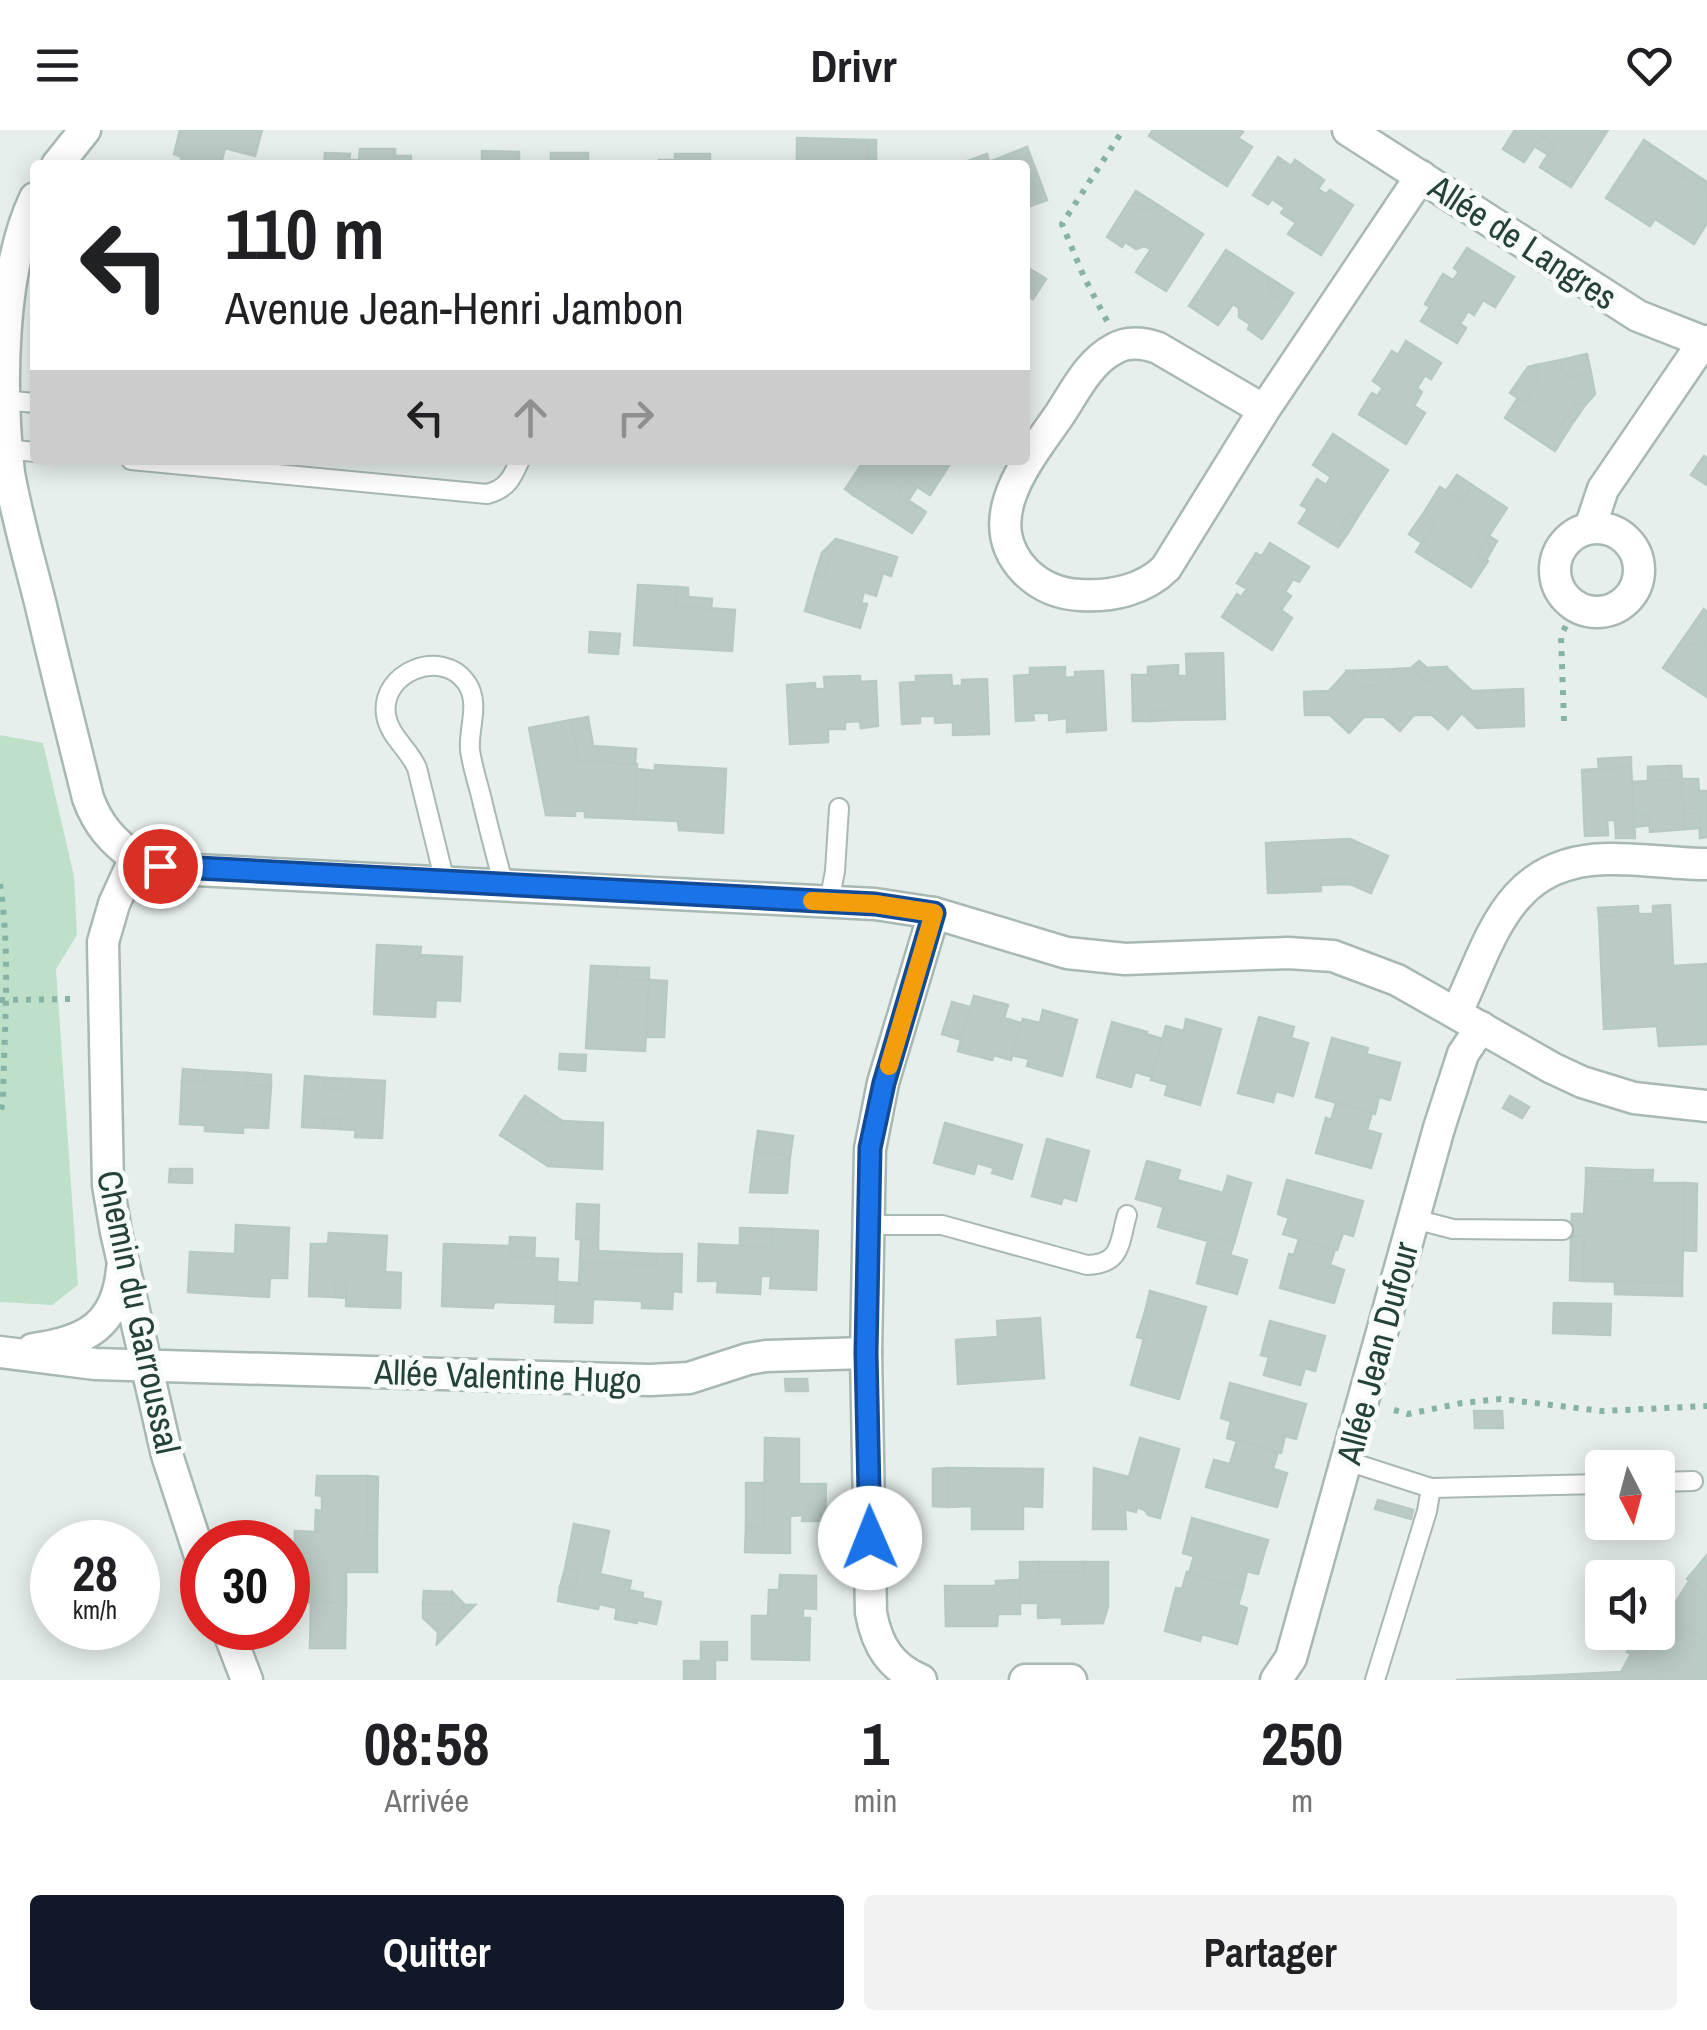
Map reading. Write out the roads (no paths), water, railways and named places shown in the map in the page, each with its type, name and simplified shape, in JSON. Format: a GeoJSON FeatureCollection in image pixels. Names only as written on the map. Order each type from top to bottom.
{"type":"FeatureCollection","features":[{"type":"Feature","properties":{"kind":"street"},"geometry":{"type":"LineString","coordinates":[[61,160],[85,130]]}},
{"type":"Feature","properties":{"kind":"street","name":"Allée de Langres"},"geometry":{"type":"LineString","coordinates":[[1348,130],[1638,316],[1705,342],[1603,489],[1590,528]]}},
{"type":"Feature","properties":{"kind":"street"},"geometry":{"type":"LineString","coordinates":[[1025,465],[1009,496],[1006,521],[1015,557],[1034,579],[1076,595],[1117,593],[1157,576],[1166,568],[1264,410],[1421,176]]}},
{"type":"Feature","properties":{"kind":"street"},"geometry":{"type":"LineString","coordinates":[[30,209],[5,265],[2,312],[2,400],[20,450],[18,515],[88,798],[110,837],[136,858],[176,868],[875,904],[934,913],[1067,953],[1124,959],[1288,953],[1333,956],[1397,980],[1582,1082],[1634,1098],[1707,1106]]}},
{"type":"Feature","properties":{"kind":"street"},"geometry":{"type":"LineString","coordinates":[[1030,458],[1089,371],[1120,346],[1140,344],[1158,348],[1264,410]]}},
{"type":"Feature","properties":{"kind":"street","name":"Allée de Langres"},"geometry":{"type":"LineString","coordinates":[[1590,528],[1605,528],[1619,534],[1637,556],[1637,585],[1618,607],[1604,612],[1589,612],[1575,606],[1557,584],[1554,569],[1565,542],[1590,528]]}},
{"type":"Feature","properties":{"kind":"street","name":"Chemin du Garroussal"},"geometry":{"type":"LineString","coordinates":[[136,858],[105,927],[92,992],[108,1186],[167,1455],[188,1520]]}},
{"type":"Feature","properties":{"kind":"street","name":"Allée Jean Dufour"},"geometry":{"type":"LineString","coordinates":[[1276,1680],[1292,1658],[1498,920],[1518,894],[1540,877],[1577,862],[1604,858],[1707,864]]}},
{"type":"Feature","properties":{"kind":"street"},"geometry":{"type":"LineString","coordinates":[[922,1680],[900,1668],[886,1654],[876,1636],[871,1612],[866,1353],[868,1170],[884,1083],[934,913]]}},
{"type":"Feature","properties":{"kind":"street"},"geometry":{"type":"LineString","coordinates":[[2,1352],[58,1344],[93,1330],[114,1305],[122,1259]]}},
{"type":"Feature","properties":{"kind":"street","name":"Allée Valentine Hugo"},"geometry":{"type":"LineString","coordinates":[[2,1352],[94,1364],[669,1380],[766,1356],[866,1353]]}},
{"type":"Feature","properties":{"kind":"street"},"geometry":{"type":"LineString","coordinates":[[235,1650],[247,1680]]}},
{"type":"Feature","properties":{"kind":"street"},"geometry":{"type":"LineString","coordinates":[[1025,1680],[1071,1680]]}},
{"type":"Feature","properties":{"kind":"lane"},"geometry":{"type":"LineString","coordinates":[[2,400],[30,403]]}},
{"type":"Feature","properties":{"kind":"lane"},"geometry":{"type":"LineString","coordinates":[[184,465],[487,494],[509,482],[518,465]]}},
{"type":"Feature","properties":{"kind":"lane"},"geometry":{"type":"LineString","coordinates":[[444,882],[416,768],[392,731],[386,711],[395,684],[411,670],[424,666],[455,671],[472,694],[471,756],[504,886]]}},
{"type":"Feature","properties":{"kind":"lane"},"geometry":{"type":"LineString","coordinates":[[829,902],[835,871],[838,808]]}},
{"type":"Feature","properties":{"kind":"lane"},"geometry":{"type":"LineString","coordinates":[[869,1225],[942,1225],[1087,1264],[1100,1264],[1115,1255],[1127,1215]]}},
{"type":"Feature","properties":{"kind":"lane"},"geometry":{"type":"LineString","coordinates":[[1414,1219],[1453,1228],[1563,1230]]}},
{"type":"Feature","properties":{"kind":"lane"},"geometry":{"type":"LineString","coordinates":[[1347,1461],[1431,1488],[1585,1484]]}},
{"type":"Feature","properties":{"kind":"lane"},"geometry":{"type":"LineString","coordinates":[[1675,1482],[1694,1481]]}},
{"type":"Feature","properties":{"kind":"lane"},"geometry":{"type":"LineString","coordinates":[[1375,1680],[1431,1488]]}}]}
